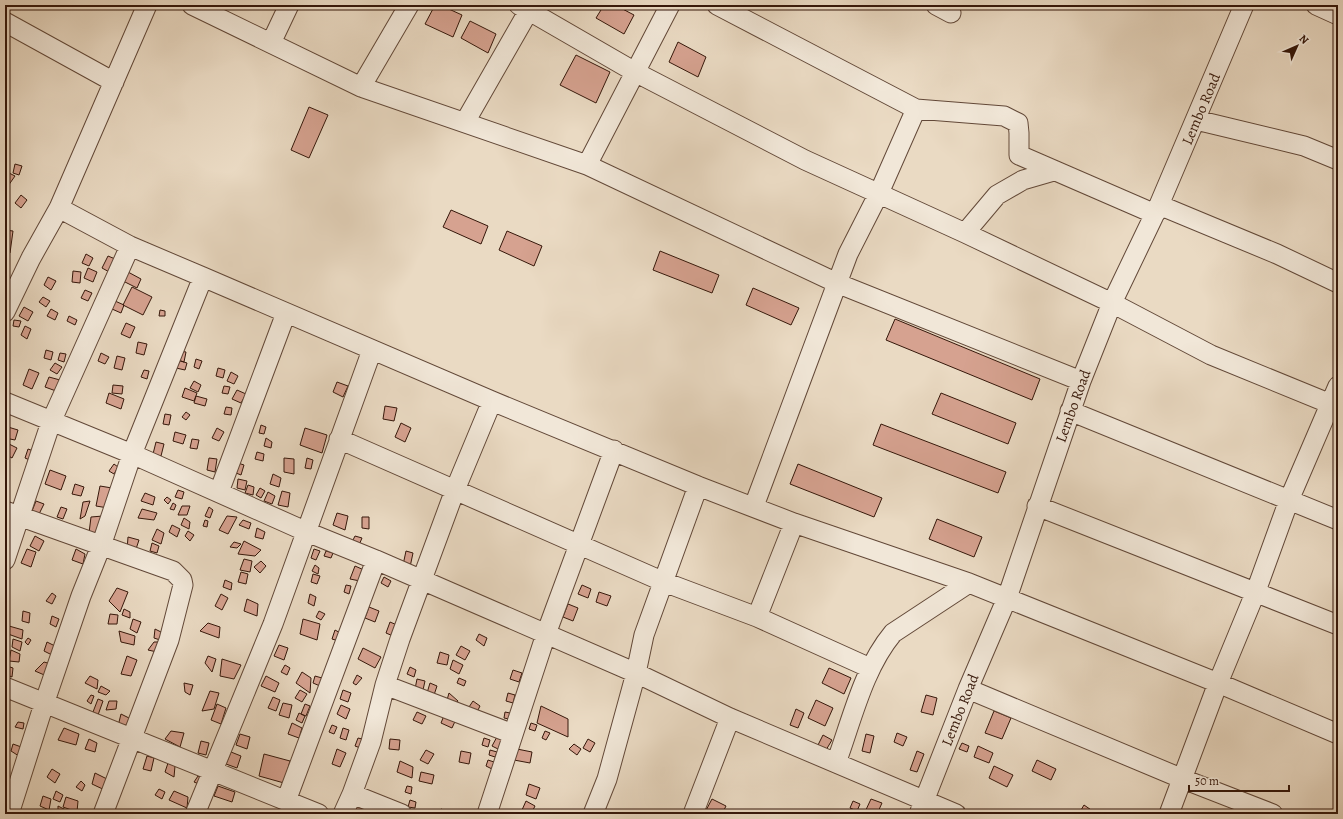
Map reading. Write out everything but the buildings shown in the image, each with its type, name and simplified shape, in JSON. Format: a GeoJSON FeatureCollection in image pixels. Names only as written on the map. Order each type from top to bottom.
{"type":"FeatureCollection","features":[{"type":"Feature","properties":{"kind":"street"},"geometry":{"type":"LineString","coordinates":[[5,312],[31,258],[59,208],[147,5]]}},
{"type":"Feature","properties":{"kind":"street"},"geometry":{"type":"LineString","coordinates":[[192,5],[362,86],[588,165],[839,284],[1081,381]]}},
{"type":"Feature","properties":{"kind":"street"},"geometry":{"type":"LineString","coordinates":[[270,43],[289,5]]}},
{"type":"Feature","properties":{"kind":"street"},"geometry":{"type":"LineString","coordinates":[[362,86],[408,5]]}},
{"type":"Feature","properties":{"kind":"street"},"geometry":{"type":"LineString","coordinates":[[588,165],[670,5]]}},
{"type":"Feature","properties":{"kind":"street"},"geometry":{"type":"LineString","coordinates":[[717,5],[916,109],[1004,116],[1018,123],[1019,155],[1054,171],[1276,254],[1338,283]]}},
{"type":"Feature","properties":{"kind":"street","name":"Lembo Road"},"geometry":{"type":"LineString","coordinates":[[922,807],[968,689],[1007,598],[1070,411],[1112,303],[1157,210],[1244,5]]}},
{"type":"Feature","properties":{"kind":"street"},"geometry":{"type":"LineString","coordinates":[[1316,5],[1338,15]]}},
{"type":"Feature","properties":{"kind":"street"},"geometry":{"type":"LineString","coordinates":[[465,122],[527,7],[635,72],[805,160],[965,233],[1112,303],[1211,355],[1334,405]]}},
{"type":"Feature","properties":{"kind":"street"},"geometry":{"type":"LineString","coordinates":[[7,28],[114,82]]}},
{"type":"Feature","properties":{"kind":"street"},"geometry":{"type":"LineString","coordinates":[[754,506],[839,284],[851,248],[879,193],[916,109]]}},
{"type":"Feature","properties":{"kind":"street"},"geometry":{"type":"LineString","coordinates":[[1196,120],[1304,146],[1338,160]]}},
{"type":"Feature","properties":{"kind":"street"},"geometry":{"type":"LineString","coordinates":[[965,233],[997,195],[1023,180],[1054,171]]}},
{"type":"Feature","properties":{"kind":"street"},"geometry":{"type":"LineString","coordinates":[[59,208],[130,246],[492,401],[614,450],[698,486],[754,506],[794,523],[969,583],[1218,683],[1338,734]]}},
{"type":"Feature","properties":{"kind":"street"},"geometry":{"type":"LineString","coordinates":[[5,560],[13,514],[51,422],[130,246]]}},
{"type":"Feature","properties":{"kind":"street"},"geometry":{"type":"LineString","coordinates":[[9,814],[44,704],[81,596],[102,546],[132,454],[203,277]]}},
{"type":"Feature","properties":{"kind":"street"},"geometry":{"type":"LineString","coordinates":[[219,492],[286,313]]}},
{"type":"Feature","properties":{"kind":"street"},"geometry":{"type":"LineString","coordinates":[[195,814],[273,624],[372,350]]}},
{"type":"Feature","properties":{"kind":"street"},"geometry":{"type":"LineString","coordinates":[[1169,814],[1218,683],[1256,592],[1289,500],[1334,405],[1338,386]]}},
{"type":"Feature","properties":{"kind":"street"},"geometry":{"type":"LineString","coordinates":[[343,814],[371,742],[385,685],[422,580],[455,490],[492,401]]}},
{"type":"Feature","properties":{"kind":"street"},"geometry":{"type":"LineString","coordinates":[[5,402],[132,454],[307,532],[376,560],[636,673],[730,718],[836,763],[922,807],[956,814]]}},
{"type":"Feature","properties":{"kind":"street"},"geometry":{"type":"LineString","coordinates":[[1070,411],[1338,520]]}},
{"type":"Feature","properties":{"kind":"street"},"geometry":{"type":"LineString","coordinates":[[339,440],[664,582],[757,617],[870,668]]}},
{"type":"Feature","properties":{"kind":"street"},"geometry":{"type":"LineString","coordinates":[[487,814],[546,634],[614,450]]}},
{"type":"Feature","properties":{"kind":"street"},"geometry":{"type":"LineString","coordinates":[[593,814],[607,779],[636,673],[644,635],[698,486]]}},
{"type":"Feature","properties":{"kind":"street"},"geometry":{"type":"LineString","coordinates":[[1037,506],[1338,625]]}},
{"type":"Feature","properties":{"kind":"street"},"geometry":{"type":"LineString","coordinates":[[13,514],[173,571],[182,580],[183,585],[168,640],[103,814]]}},
{"type":"Feature","properties":{"kind":"street"},"geometry":{"type":"LineString","coordinates":[[757,617],[794,523]]}},
{"type":"Feature","properties":{"kind":"street"},"geometry":{"type":"LineString","coordinates":[[286,801],[376,560]]}},
{"type":"Feature","properties":{"kind":"street"},"geometry":{"type":"LineString","coordinates":[[836,763],[870,668],[885,643],[893,633],[969,583]]}},
{"type":"Feature","properties":{"kind":"street"},"geometry":{"type":"LineString","coordinates":[[385,685],[513,734]]}},
{"type":"Feature","properties":{"kind":"street"},"geometry":{"type":"LineString","coordinates":[[5,687],[320,814]]}},
{"type":"Feature","properties":{"kind":"street"},"geometry":{"type":"LineString","coordinates":[[968,689],[1183,779],[1273,814]]}},
{"type":"Feature","properties":{"kind":"street"},"geometry":{"type":"LineString","coordinates":[[693,814],[730,718]]}},
{"type":"Feature","properties":{"kind":"street"},"geometry":{"type":"LineString","coordinates":[[352,794],[402,814]]}}]}
